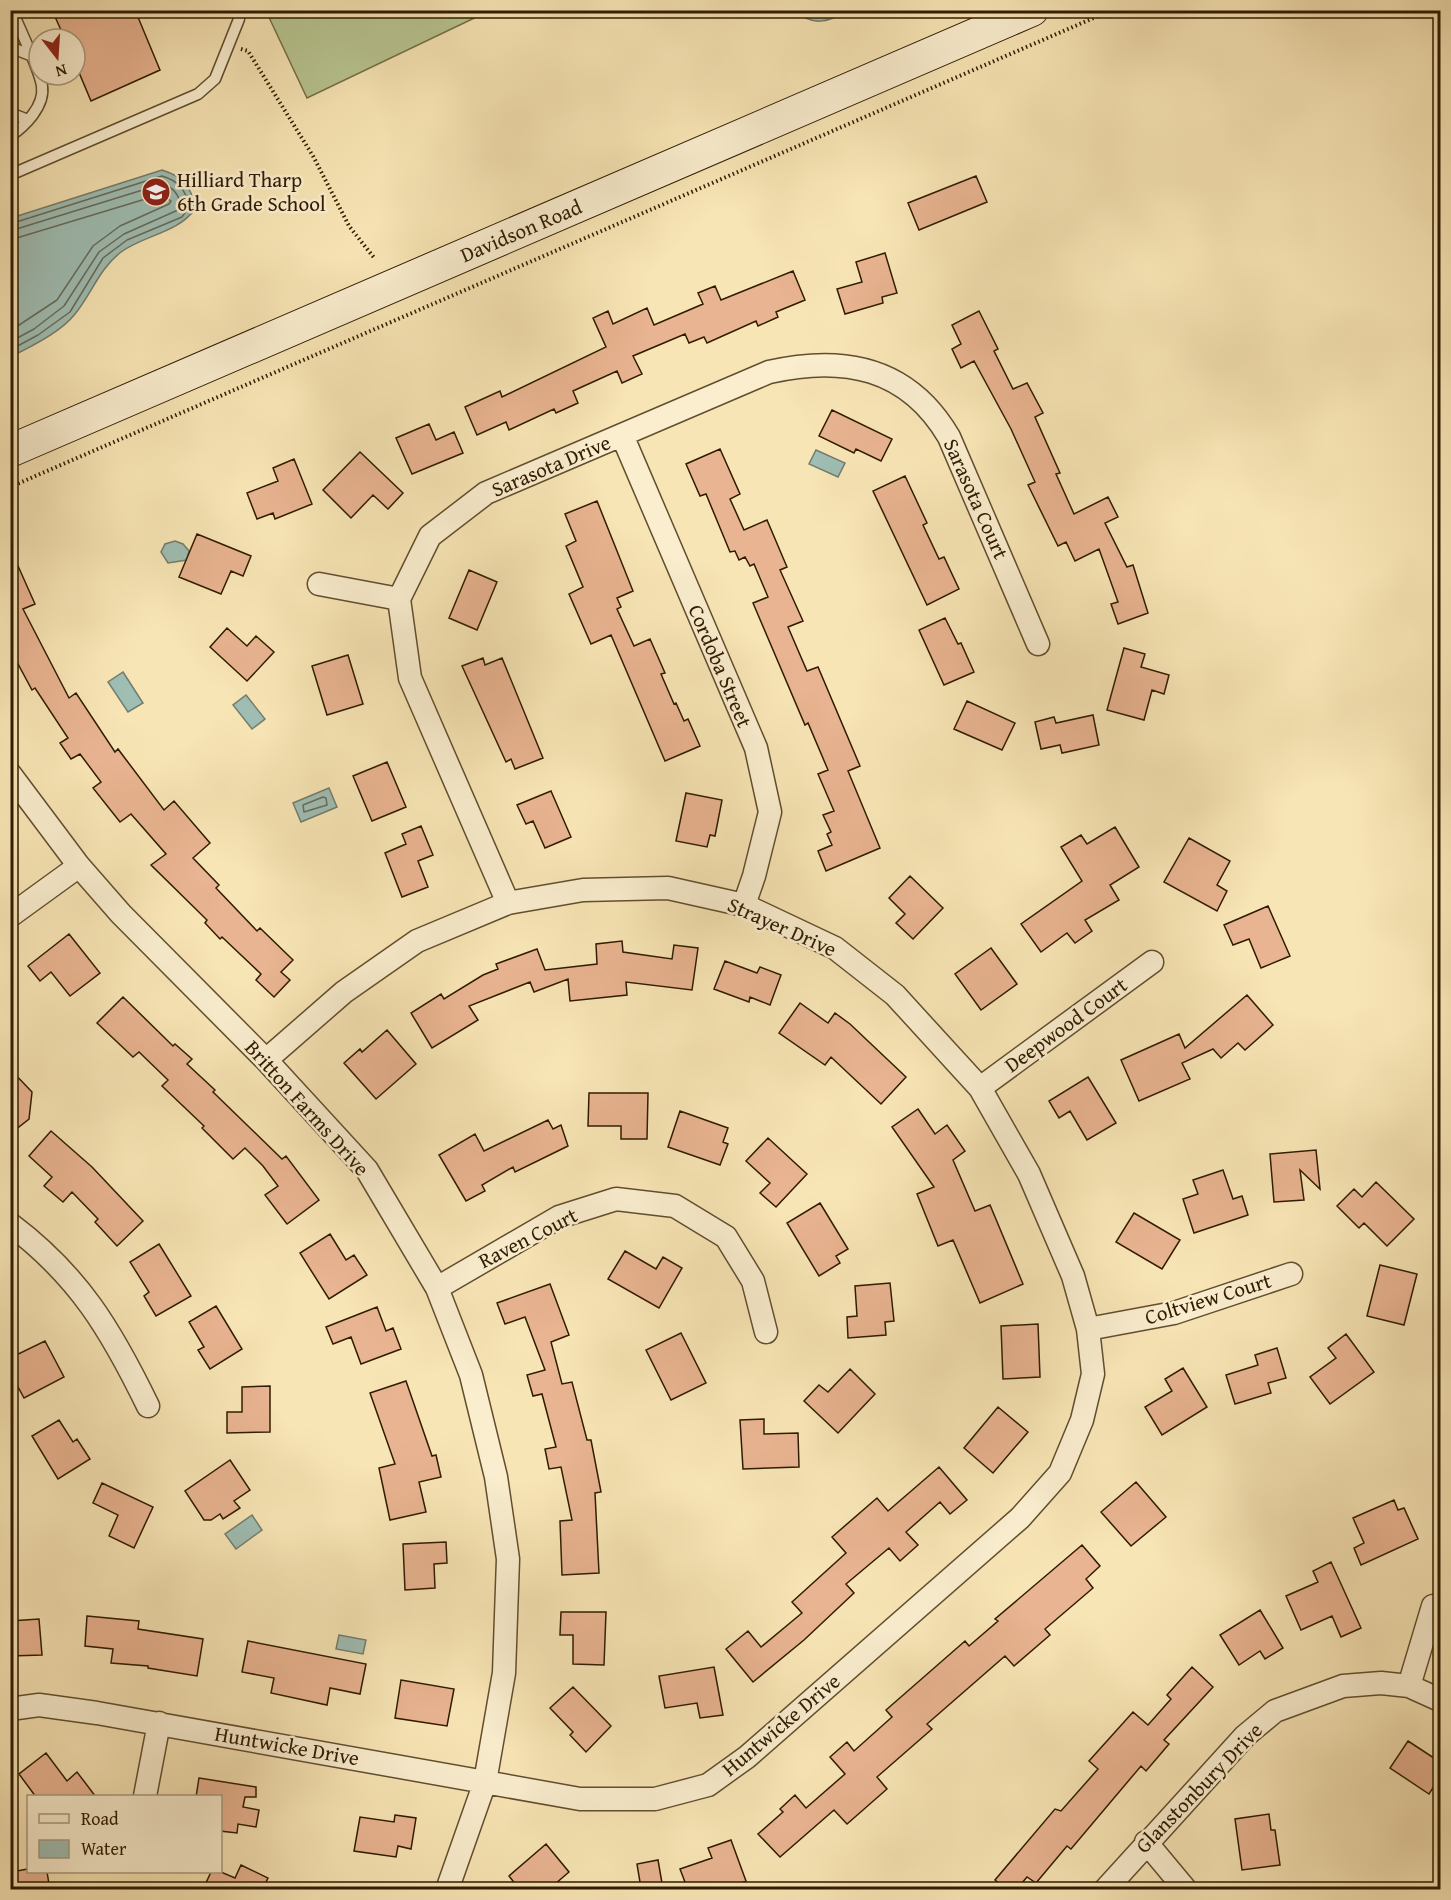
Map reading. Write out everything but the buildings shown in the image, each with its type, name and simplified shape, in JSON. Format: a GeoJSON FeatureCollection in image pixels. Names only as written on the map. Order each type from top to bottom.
{"type":"FeatureCollection","features":[{"type":"Feature","properties":{"kind":"main road","name":"Davidson Road"},"geometry":{"type":"LineString","coordinates":[[10,452],[1032,10]]}},
{"type":"Feature","properties":{"kind":"street","name":"Sarasota Drive"},"geometry":{"type":"LineString","coordinates":[[399,599],[430,536],[486,493],[769,372],[798,365],[826,363],[859,368],[885,376]]}},
{"type":"Feature","properties":{"kind":"street","name":"Sarasota Court"},"geometry":{"type":"LineString","coordinates":[[885,376],[922,400],[950,436],[1038,644]]}},
{"type":"Feature","properties":{"kind":"street","name":"Cordoba Street"},"geometry":{"type":"LineString","coordinates":[[622,435],[756,748],[770,812],[754,876],[744,905]]}},
{"type":"Feature","properties":{"kind":"street"},"geometry":{"type":"LineString","coordinates":[[319,584],[399,599],[410,678],[508,903]]}},
{"type":"Feature","properties":{"kind":"street","name":"Britton Farms Drive"},"geometry":{"type":"LineString","coordinates":[[10,774],[79,867],[121,914],[266,1060],[367,1170],[437,1288],[471,1376],[496,1477],[508,1559],[504,1672],[485,1782],[447,1890]]}},
{"type":"Feature","properties":{"kind":"street"},"geometry":{"type":"LineString","coordinates":[[10,916],[79,867]]}},
{"type":"Feature","properties":{"kind":"street","name":"Strayer Drive"},"geometry":{"type":"LineString","coordinates":[[266,1060],[344,992],[417,941],[508,903],[582,890],[668,888],[744,905],[814,937],[850,958],[895,995],[980,1088],[1029,1174]]}},
{"type":"Feature","properties":{"kind":"street","name":"Deepwood Court"},"geometry":{"type":"LineString","coordinates":[[980,1088],[1152,962]]}},
{"type":"Feature","properties":{"kind":"street","name":"Huntwicke Drive"},"geometry":{"type":"LineString","coordinates":[[10,1709],[39,1705],[159,1724],[580,1799],[654,1799],[708,1785],[747,1757],[1020,1518],[1060,1473],[1082,1420],[1093,1374],[1089,1329],[1073,1276],[1029,1174]]}},
{"type":"Feature","properties":{"kind":"street","name":"Raven Court"},"geometry":{"type":"LineString","coordinates":[[437,1288],[559,1217],[616,1199],[675,1206],[726,1237],[753,1281],[766,1332]]}},
{"type":"Feature","properties":{"kind":"street"},"geometry":{"type":"LineString","coordinates":[[10,1224],[45,1250],[83,1292],[126,1361],[148,1406]]}},
{"type":"Feature","properties":{"kind":"street","name":"Coltview Court"},"geometry":{"type":"LineString","coordinates":[[1089,1329],[1174,1313],[1291,1274]]}},
{"type":"Feature","properties":{"kind":"street"},"geometry":{"type":"LineString","coordinates":[[1409,1686],[1432,1606]]}},
{"type":"Feature","properties":{"kind":"street","name":"Glanstonbury Drive"},"geometry":{"type":"LineString","coordinates":[[1105,1890],[1146,1842],[1245,1736],[1275,1711],[1343,1686],[1381,1683],[1409,1686],[1440,1700]]}},
{"type":"Feature","properties":{"kind":"street"},"geometry":{"type":"LineString","coordinates":[[145,1795],[159,1724]]}},
{"type":"Feature","properties":{"kind":"street"},"geometry":{"type":"LineString","coordinates":[[1146,1842],[1186,1890]]}},
{"type":"Feature","properties":{"kind":"lane"},"geometry":{"type":"LineString","coordinates":[[12,10],[27,48]]}},
{"type":"Feature","properties":{"kind":"lane"},"geometry":{"type":"LineString","coordinates":[[10,175],[198,94],[215,79],[239,19],[237,10]]}},
{"type":"Feature","properties":{"kind":"lane"},"geometry":{"type":"LineString","coordinates":[[10,46],[27,54]]}},
{"type":"Feature","properties":{"kind":"lane"},"geometry":{"type":"LineString","coordinates":[[10,136],[28,120],[40,100],[42,87]]}},
{"type":"Feature","properties":{"kind":"lane"},"geometry":{"type":"LineString","coordinates":[[10,113],[28,120]]}},
{"type":"Feature","properties":{"kind":"path"},"geometry":{"type":"LineString","coordinates":[[10,487],[1112,10]]}},
{"type":"Feature","properties":{"kind":"path"},"geometry":{"type":"LineString","coordinates":[[228,46],[248,51],[313,156],[349,226],[375,259]]}},
{"type":"Feature","properties":{"kind":"green space"},"geometry":{"type":"Polygon","coordinates":[[[266,11],[489,11],[307,98],[266,11]]]}},
{"type":"Feature","properties":{"kind":"water"},"geometry":{"type":"Polygon","coordinates":[[[794,11],[847,11],[833,18],[814,21],[794,11]]]}},
{"type":"Feature","properties":{"kind":"water"},"geometry":{"type":"Polygon","coordinates":[[[162,170],[176,176],[186,184],[192,195],[195,209],[188,217],[170,229],[121,252],[107,266],[69,321],[11,357],[11,218],[162,170]]]}},
{"type":"Feature","properties":{"kind":"water"},"geometry":{"type":"Polygon","coordinates":[[[816,450],[845,463],[838,477],[809,464],[816,450]]]}},
{"type":"Feature","properties":{"kind":"water"},"geometry":{"type":"Polygon","coordinates":[[[175,541],[183,544],[189,551],[187,560],[168,563],[161,552],[165,544],[175,541]]]}},
{"type":"Feature","properties":{"kind":"water"},"geometry":{"type":"Polygon","coordinates":[[[123,672],[143,703],[128,712],[108,682],[123,672]]]}},
{"type":"Feature","properties":{"kind":"water"},"geometry":{"type":"Polygon","coordinates":[[[246,695],[265,719],[252,729],[233,705],[246,695]]]}},
{"type":"Feature","properties":{"kind":"water"},"geometry":{"type":"Polygon","coordinates":[[[329,788],[337,807],[301,822],[293,803],[329,788]]]}},
{"type":"Feature","properties":{"kind":"water"},"geometry":{"type":"Polygon","coordinates":[[[252,1515],[262,1530],[236,1549],[225,1534],[252,1515]]]}},
{"type":"Feature","properties":{"kind":"water"},"geometry":{"type":"Polygon","coordinates":[[[339,1635],[366,1640],[363,1654],[336,1649],[339,1635]]]}},
{"type":"Feature","properties":{"kind":"place","name":"Hilliard Tharp 6th Grade School"},"geometry":{"type":"Point","coordinates":[156,192]}}]}
